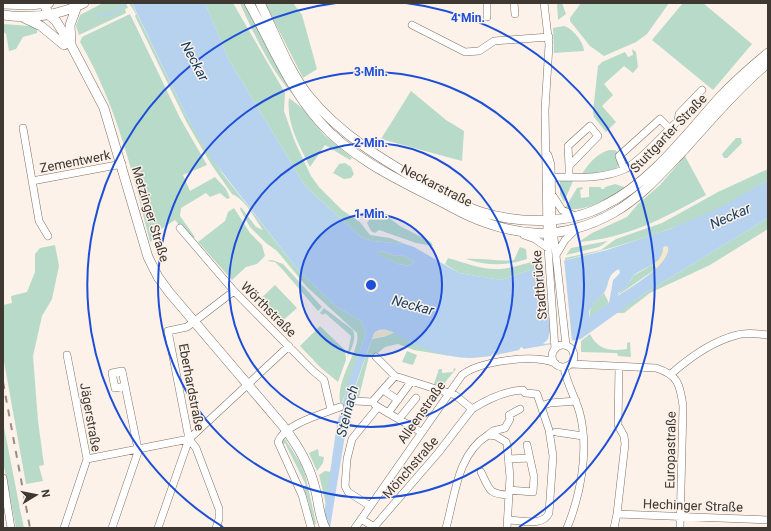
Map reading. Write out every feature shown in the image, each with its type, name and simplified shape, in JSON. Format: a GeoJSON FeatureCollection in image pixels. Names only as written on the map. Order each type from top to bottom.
{"type":"FeatureCollection","features":[{"type":"Feature","properties":{"kind":"main road","name":"Metzinger Straße"},"geometry":{"type":"LineString","coordinates":[[3,4],[46,3],[50,18],[56,21],[67,45],[80,63],[104,108],[153,268],[166,287],[299,447],[308,463],[323,524]]}},
{"type":"Feature","properties":{"kind":"main road","name":"Neckarstraße"},"geometry":{"type":"LineString","coordinates":[[249,3],[265,23],[307,93],[338,126],[366,148],[416,179],[460,203],[482,212],[512,218],[549,220]]}},
{"type":"Feature","properties":{"kind":"main road","name":"Neckarstraße"},"geometry":{"type":"LineString","coordinates":[[260,3],[265,23],[290,83],[308,109],[333,136],[361,157],[413,188],[471,217],[488,224],[514,230],[550,232]]}},
{"type":"Feature","properties":{"kind":"main road"},"geometry":{"type":"LineString","coordinates":[[3,15],[50,18],[81,5]]}},
{"type":"Feature","properties":{"kind":"main road"},"geometry":{"type":"LineString","coordinates":[[21,17],[39,24],[67,45],[70,25],[81,5]]}},
{"type":"Feature","properties":{"kind":"main road","name":"Stuttgarter Straße"},"geometry":{"type":"LineString","coordinates":[[549,220],[575,216],[604,206],[636,186],[668,156],[735,81],[768,53]]}},
{"type":"Feature","properties":{"kind":"main road","name":"Stuttgarter Straße"},"geometry":{"type":"LineString","coordinates":[[550,232],[578,228],[613,214],[649,186],[737,91],[768,63]]}},
{"type":"Feature","properties":{"kind":"main road"},"geometry":{"type":"LineString","coordinates":[[361,157],[366,148]]}},
{"type":"Feature","properties":{"kind":"main road"},"geometry":{"type":"LineString","coordinates":[[512,218],[514,230]]}},
{"type":"Feature","properties":{"kind":"street"},"geometry":{"type":"LineString","coordinates":[[487,3],[487,17]]}},
{"type":"Feature","properties":{"kind":"street"},"geometry":{"type":"LineString","coordinates":[[514,3],[515,14]]}},
{"type":"Feature","properties":{"kind":"street"},"geometry":{"type":"LineString","coordinates":[[544,3],[549,37],[546,88],[546,150],[551,165],[549,177],[549,220]]}},
{"type":"Feature","properties":{"kind":"street"},"geometry":{"type":"LineString","coordinates":[[412,25],[465,52],[480,51],[494,41],[549,37]]}},
{"type":"Feature","properties":{"kind":"street"},"geometry":{"type":"LineString","coordinates":[[549,177],[599,176],[624,169],[634,162],[678,121],[679,114],[702,90]]}},
{"type":"Feature","properties":{"kind":"street"},"geometry":{"type":"LineString","coordinates":[[624,169],[619,156],[632,144],[660,119],[669,128]]}},
{"type":"Feature","properties":{"kind":"street"},"geometry":{"type":"LineString","coordinates":[[569,166],[598,136],[590,126],[568,146],[569,177]]}},
{"type":"Feature","properties":{"kind":"street","name":"Zementwerk"},"geometry":{"type":"LineString","coordinates":[[23,128],[39,221],[48,236]]}},
{"type":"Feature","properties":{"kind":"street","name":"Zementwerk"},"geometry":{"type":"LineString","coordinates":[[32,181],[122,164]]}},
{"type":"Feature","properties":{"kind":"street"},"geometry":{"type":"LineString","coordinates":[[549,177],[552,195],[549,220]]}},
{"type":"Feature","properties":{"kind":"street"},"geometry":{"type":"LineString","coordinates":[[552,195],[562,210],[575,216]]}},
{"type":"Feature","properties":{"kind":"street","name":"Stadtbrücke"},"geometry":{"type":"LineString","coordinates":[[549,220],[550,232],[556,255],[566,344]]}},
{"type":"Feature","properties":{"kind":"street","name":"Wörthstraße"},"geometry":{"type":"LineString","coordinates":[[180,228],[234,290],[312,370],[324,380],[331,410]]}},
{"type":"Feature","properties":{"kind":"street"},"geometry":{"type":"LineString","coordinates":[[556,255],[565,240],[578,228]]}},
{"type":"Feature","properties":{"kind":"street"},"geometry":{"type":"LineString","coordinates":[[514,230],[542,243],[548,252]]}},
{"type":"Feature","properties":{"kind":"street","name":"Stadtbrücke"},"geometry":{"type":"LineString","coordinates":[[550,232],[548,252],[555,348]]}},
{"type":"Feature","properties":{"kind":"street"},"geometry":{"type":"LineString","coordinates":[[195,322],[234,290]]}},
{"type":"Feature","properties":{"kind":"street","name":"Eberhardstraße"},"geometry":{"type":"LineString","coordinates":[[195,322],[188,327],[168,331],[189,438],[196,448],[220,514],[216,528]]}},
{"type":"Feature","properties":{"kind":"street"},"geometry":{"type":"LineString","coordinates":[[564,368],[572,364],[591,364],[619,367],[656,368],[671,374],[682,364],[721,340],[746,334],[768,335]]}},
{"type":"Feature","properties":{"kind":"street"},"geometry":{"type":"LineString","coordinates":[[568,528],[576,504],[579,487],[583,436],[576,402],[564,368],[555,363],[552,359],[555,348],[566,344],[572,349],[575,356],[591,364]]}},
{"type":"Feature","properties":{"kind":"street"},"geometry":{"type":"LineString","coordinates":[[158,528],[189,438],[289,346]]}},
{"type":"Feature","properties":{"kind":"street","name":"Alleenstraße"},"geometry":{"type":"LineString","coordinates":[[539,359],[555,348]]}},
{"type":"Feature","properties":{"kind":"street","name":"Jägerstraße"},"geometry":{"type":"LineString","coordinates":[[64,528],[87,459],[67,355]]}},
{"type":"Feature","properties":{"kind":"street"},"geometry":{"type":"LineString","coordinates":[[572,364],[575,356]]}},
{"type":"Feature","properties":{"kind":"street"},"geometry":{"type":"LineString","coordinates":[[376,357],[395,376],[449,393],[472,409]]}},
{"type":"Feature","properties":{"kind":"street","name":"Alleenstraße"},"geometry":{"type":"LineString","coordinates":[[355,528],[420,432],[462,375],[472,368],[521,359],[539,359],[555,363]]}},
{"type":"Feature","properties":{"kind":"street"},"geometry":{"type":"LineString","coordinates":[[614,528],[625,444],[624,436],[618,425],[619,367]]}},
{"type":"Feature","properties":{"kind":"street","name":"Europastraße"},"geometry":{"type":"LineString","coordinates":[[671,374],[678,383],[683,406],[680,528]]}},
{"type":"Feature","properties":{"kind":"street"},"geometry":{"type":"LineString","coordinates":[[370,506],[348,492],[345,486],[347,459],[352,439],[395,376]]}},
{"type":"Feature","properties":{"kind":"street"},"geometry":{"type":"LineString","coordinates":[[388,413],[411,382]]}},
{"type":"Feature","properties":{"kind":"street"},"geometry":{"type":"LineString","coordinates":[[112,528],[138,452],[125,386]]}},
{"type":"Feature","properties":{"kind":"street"},"geometry":{"type":"LineString","coordinates":[[384,390],[398,400]]}},
{"type":"Feature","properties":{"kind":"street","name":"Mönchstraße"},"geometry":{"type":"LineString","coordinates":[[361,519],[375,527],[472,409],[498,395],[523,390],[525,393],[537,394],[541,406]]}},
{"type":"Feature","properties":{"kind":"street"},"geometry":{"type":"LineString","coordinates":[[399,419],[416,398]]}},
{"type":"Feature","properties":{"kind":"street"},"geometry":{"type":"LineString","coordinates":[[356,401],[375,404],[420,432]]}},
{"type":"Feature","properties":{"kind":"street"},"geometry":{"type":"LineString","coordinates":[[507,520],[540,522],[547,517],[550,507],[553,431],[541,406],[550,403],[576,402]]}},
{"type":"Feature","properties":{"kind":"street"},"geometry":{"type":"LineString","coordinates":[[311,528],[302,495],[279,447],[279,437],[296,424],[340,406]]}},
{"type":"Feature","properties":{"kind":"street"},"geometry":{"type":"LineString","coordinates":[[447,524],[466,457],[480,439],[493,431],[505,428],[510,419],[510,415],[520,409]]}},
{"type":"Feature","properties":{"kind":"street"},"geometry":{"type":"LineString","coordinates":[[553,431],[583,436]]}},
{"type":"Feature","properties":{"kind":"street"},"geometry":{"type":"LineString","coordinates":[[488,435],[496,436],[506,442],[509,493],[507,528]]}},
{"type":"Feature","properties":{"kind":"street"},"geometry":{"type":"LineString","coordinates":[[87,459],[189,438]]}},
{"type":"Feature","properties":{"kind":"street"},"geometry":{"type":"LineString","coordinates":[[481,472],[490,490],[495,494],[533,492],[534,477],[527,445]]}},
{"type":"Feature","properties":{"kind":"street"},"geometry":{"type":"LineString","coordinates":[[508,459],[530,458]]}},
{"type":"Feature","properties":{"kind":"street"},"geometry":{"type":"LineString","coordinates":[[3,478],[11,528]]}},
{"type":"Feature","properties":{"kind":"street","name":"Hechinger Straße"},"geometry":{"type":"LineString","coordinates":[[617,514],[768,520]]}},
{"type":"Feature","properties":{"kind":"green space"},"geometry":{"type":"Polygon","coordinates":[[[103,3],[126,3],[128,8],[125,9],[126,13],[79,35],[76,26],[80,15],[103,3]]]}},
{"type":"Feature","properties":{"kind":"green space"},"geometry":{"type":"Polygon","coordinates":[[[129,3],[132,4],[188,119],[222,173],[298,270],[337,307],[361,321],[366,332],[342,403],[340,403],[340,393],[342,383],[355,347],[357,333],[307,287],[277,251],[266,243],[250,227],[240,209],[241,207],[256,227],[263,230],[241,200],[232,194],[211,164],[187,123],[135,16],[136,14],[129,3]]]}},
{"type":"Feature","properties":{"kind":"green space"},"geometry":{"type":"Polygon","coordinates":[[[205,3],[233,3],[285,93],[284,111],[295,142],[311,176],[319,187],[342,210],[360,222],[370,235],[390,238],[405,244],[372,241],[361,237],[305,186],[229,60],[205,3]]]}},
{"type":"Feature","properties":{"kind":"green space"},"geometry":{"type":"Polygon","coordinates":[[[240,3],[245,3],[259,32],[265,39],[299,101],[281,81],[265,55],[240,3]]]}},
{"type":"Feature","properties":{"kind":"green space"},"geometry":{"type":"Polygon","coordinates":[[[265,3],[293,3],[302,15],[317,69],[303,78],[265,3]]]}},
{"type":"Feature","properties":{"kind":"green space"},"geometry":{"type":"Polygon","coordinates":[[[557,3],[562,3],[566,14],[558,20],[557,3]]]}},
{"type":"Feature","properties":{"kind":"green space"},"geometry":{"type":"Polygon","coordinates":[[[581,3],[669,3],[647,34],[636,42],[604,56],[590,46],[570,21],[570,18],[581,3]]]}},
{"type":"Feature","properties":{"kind":"green space"},"geometry":{"type":"Polygon","coordinates":[[[683,3],[703,3],[752,44],[713,90],[652,40],[683,3]]]}},
{"type":"Feature","properties":{"kind":"green space"},"geometry":{"type":"Polygon","coordinates":[[[130,14],[180,118],[207,165],[183,175],[190,191],[215,177],[226,189],[230,198],[227,199],[220,193],[210,197],[206,193],[181,208],[180,216],[195,237],[191,240],[175,220],[154,234],[155,239],[150,242],[122,139],[104,90],[80,42],[82,37],[130,14]]]}},
{"type":"Feature","properties":{"kind":"green space"},"geometry":{"type":"Polygon","coordinates":[[[3,24],[30,26],[37,29],[37,33],[23,37],[16,49],[9,51],[6,34],[3,31],[3,24]]]}},
{"type":"Feature","properties":{"kind":"green space"},"geometry":{"type":"Polygon","coordinates":[[[564,26],[570,29],[577,36],[584,51],[554,53],[553,28],[564,26]]]}},
{"type":"Feature","properties":{"kind":"green space"},"geometry":{"type":"Polygon","coordinates":[[[632,49],[636,52],[638,67],[633,73],[624,66],[604,84],[613,95],[602,106],[616,122],[606,132],[594,117],[593,112],[598,66],[602,62],[625,52],[628,57],[633,55],[632,49]]]}},
{"type":"Feature","properties":{"kind":"green space"},"geometry":{"type":"Polygon","coordinates":[[[411,91],[446,120],[464,131],[462,161],[381,139],[411,91]]]}},
{"type":"Feature","properties":{"kind":"green space"},"geometry":{"type":"Polygon","coordinates":[[[289,98],[302,108],[324,135],[352,158],[350,160],[325,145],[310,167],[291,125],[289,116],[289,98]]]}},
{"type":"Feature","properties":{"kind":"green space"},"geometry":{"type":"Polygon","coordinates":[[[736,138],[741,138],[742,143],[727,158],[724,158],[722,154],[736,138]]]}},
{"type":"Feature","properties":{"kind":"green space"},"geometry":{"type":"Polygon","coordinates":[[[609,150],[615,150],[618,153],[619,164],[617,168],[604,172],[582,174],[593,159],[609,150]]]}},
{"type":"Feature","properties":{"kind":"green space"},"geometry":{"type":"Polygon","coordinates":[[[685,156],[706,195],[645,226],[597,240],[579,242],[592,233],[627,217],[638,204],[660,185],[685,156]]]}},
{"type":"Feature","properties":{"kind":"green space"},"geometry":{"type":"Polygon","coordinates":[[[345,163],[351,167],[354,174],[351,178],[344,179],[333,173],[339,164],[345,163]]]}},
{"type":"Feature","properties":{"kind":"green space"},"geometry":{"type":"Polygon","coordinates":[[[768,169],[768,180],[721,208],[644,238],[605,250],[565,260],[565,258],[601,250],[616,239],[662,223],[718,192],[768,169]]]}},
{"type":"Feature","properties":{"kind":"green space"},"geometry":{"type":"Polygon","coordinates":[[[560,181],[573,181],[564,202],[560,194],[560,181]]]}},
{"type":"Feature","properties":{"kind":"green space"},"geometry":{"type":"Polygon","coordinates":[[[615,184],[627,188],[606,200],[588,207],[579,209],[565,208],[577,188],[582,187],[583,189],[580,190],[581,198],[589,197],[589,187],[601,187],[601,189],[604,189],[605,187],[615,184]]]}},
{"type":"Feature","properties":{"kind":"green space"},"geometry":{"type":"Polygon","coordinates":[[[234,208],[250,233],[262,245],[265,256],[257,264],[246,267],[232,280],[198,242],[225,221],[228,212],[234,208]]]}},
{"type":"Feature","properties":{"kind":"green space"},"geometry":{"type":"Polygon","coordinates":[[[377,209],[400,226],[431,242],[433,246],[416,243],[379,230],[375,233],[371,231],[367,223],[377,209]]]}},
{"type":"Feature","properties":{"kind":"green space"},"geometry":{"type":"Polygon","coordinates":[[[768,218],[768,229],[710,265],[650,293],[624,313],[616,313],[645,293],[768,218]]]}},
{"type":"Feature","properties":{"kind":"green space"},"geometry":{"type":"Polygon","coordinates":[[[608,241],[599,247],[566,255],[571,248],[608,241]]]}},
{"type":"Feature","properties":{"kind":"green space"},"geometry":{"type":"Polygon","coordinates":[[[55,245],[59,266],[52,299],[42,316],[33,356],[38,421],[44,465],[39,466],[43,481],[26,484],[3,356],[3,305],[12,303],[11,296],[27,292],[35,272],[35,254],[40,248],[55,245]]]}},
{"type":"Feature","properties":{"kind":"green space"},"geometry":{"type":"Polygon","coordinates":[[[520,247],[526,249],[527,259],[504,264],[489,264],[466,259],[502,261],[514,260],[520,247]]]}},
{"type":"Feature","properties":{"kind":"green space"},"geometry":{"type":"Polygon","coordinates":[[[382,251],[395,256],[402,255],[415,262],[408,266],[398,264],[374,253],[382,251]]]}},
{"type":"Feature","properties":{"kind":"green space"},"geometry":{"type":"Polygon","coordinates":[[[448,258],[474,266],[493,269],[543,261],[542,266],[501,280],[459,273],[445,264],[448,258]]]}},
{"type":"Feature","properties":{"kind":"green space"},"geometry":{"type":"Polygon","coordinates":[[[272,260],[283,264],[322,307],[318,311],[275,262],[267,261],[272,260]]]}},
{"type":"Feature","properties":{"kind":"green space"},"geometry":{"type":"Polygon","coordinates":[[[652,265],[657,268],[617,296],[627,286],[633,276],[652,265]]]}},
{"type":"Feature","properties":{"kind":"green space"},"geometry":{"type":"Polygon","coordinates":[[[275,285],[297,308],[279,324],[258,301],[275,285]]]}},
{"type":"Feature","properties":{"kind":"green space"},"geometry":{"type":"Polygon","coordinates":[[[604,293],[609,303],[589,318],[591,306],[604,293]]]}},
{"type":"Feature","properties":{"kind":"green space"},"geometry":{"type":"Polygon","coordinates":[[[324,308],[353,330],[354,341],[347,358],[351,336],[325,313],[323,315],[320,313],[324,308]]]}},
{"type":"Feature","properties":{"kind":"green space"},"geometry":{"type":"Polygon","coordinates":[[[320,326],[345,350],[346,360],[338,382],[321,368],[300,346],[320,326]]]}},
{"type":"Feature","properties":{"kind":"green space"},"geometry":{"type":"Polygon","coordinates":[[[395,332],[410,342],[450,356],[414,350],[398,344],[385,347],[373,357],[369,356],[359,397],[355,400],[351,400],[372,339],[386,336],[395,332]]]}},
{"type":"Feature","properties":{"kind":"green space"},"geometry":{"type":"Polygon","coordinates":[[[590,334],[597,344],[611,350],[627,349],[627,343],[630,342],[631,357],[618,356],[617,353],[581,352],[581,341],[590,334]]]}},
{"type":"Feature","properties":{"kind":"green space"},"geometry":{"type":"Polygon","coordinates":[[[407,351],[417,355],[413,365],[402,362],[407,351]]]}},
{"type":"Feature","properties":{"kind":"green space"},"geometry":{"type":"Polygon","coordinates":[[[454,368],[456,369],[442,386],[434,384],[439,369],[442,369],[442,373],[453,372],[454,368]]]}},
{"type":"Feature","properties":{"kind":"green space"},"geometry":{"type":"Polygon","coordinates":[[[3,422],[24,528],[16,528],[3,461],[3,422]]]}},
{"type":"Feature","properties":{"kind":"green space"},"geometry":{"type":"Polygon","coordinates":[[[285,439],[301,464],[305,474],[316,523],[313,527],[309,503],[303,487],[306,485],[285,443],[282,445],[281,441],[285,439]]]}},
{"type":"Feature","properties":{"kind":"green space"},"geometry":{"type":"Polygon","coordinates":[[[318,449],[319,456],[324,457],[323,463],[317,471],[309,453],[318,449]]]}},
{"type":"Feature","properties":{"kind":"green space"},"geometry":{"type":"Polygon","coordinates":[[[325,471],[331,472],[326,504],[319,475],[325,471]]]}},
{"type":"Feature","properties":{"kind":"sand"},"geometry":{"type":"Polygon","coordinates":[[[665,246],[668,247],[667,256],[657,268],[652,265],[665,246]]]}},
{"type":"Feature","properties":{"kind":"sand"},"geometry":{"type":"Polygon","coordinates":[[[384,330],[395,332],[386,336],[372,339],[376,332],[384,330]]]}},
{"type":"Feature","properties":{"kind":"water","name":"Neckar"},"geometry":{"type":"Polygon","coordinates":[[[132,3],[205,3],[229,60],[305,186],[361,237],[372,241],[405,244],[414,247],[459,273],[501,280],[542,266],[607,250],[670,229],[721,207],[768,180],[768,218],[645,293],[581,339],[524,349],[521,347],[519,350],[496,355],[493,353],[491,356],[466,358],[446,355],[430,350],[410,342],[388,330],[383,329],[374,333],[346,412],[345,435],[330,528],[322,528],[337,424],[349,380],[366,332],[361,321],[337,307],[298,270],[212,159],[188,119],[132,3]],[[665,246],[660,258],[652,265],[633,276],[627,286],[618,293],[618,296],[657,268],[667,254],[668,247],[665,246]],[[382,251],[375,253],[398,264],[408,266],[415,262],[402,255],[395,256],[382,251]],[[619,269],[610,277],[604,293],[591,307],[589,317],[609,303],[613,280],[620,273],[619,269]]]}},
{"type":"Feature","properties":{"kind":"pier"},"geometry":{"type":"Polygon","coordinates":[[[564,259],[572,341],[543,344],[548,339],[550,331],[543,264],[564,259]]]}},
{"type":"Feature","properties":{"kind":"waterway"},"geometry":{"type":"LineString","coordinates":[[98,13],[103,16],[117,11],[126,3]]}},
{"type":"Feature","properties":{"kind":"railway"},"geometry":{"type":"LineString","coordinates":[[3,382],[30,528]]}},
{"type":"Feature","properties":{"kind":"water label","name":"Steinach"},"geometry":{"type":"Point","coordinates":[347,411]}}]}
